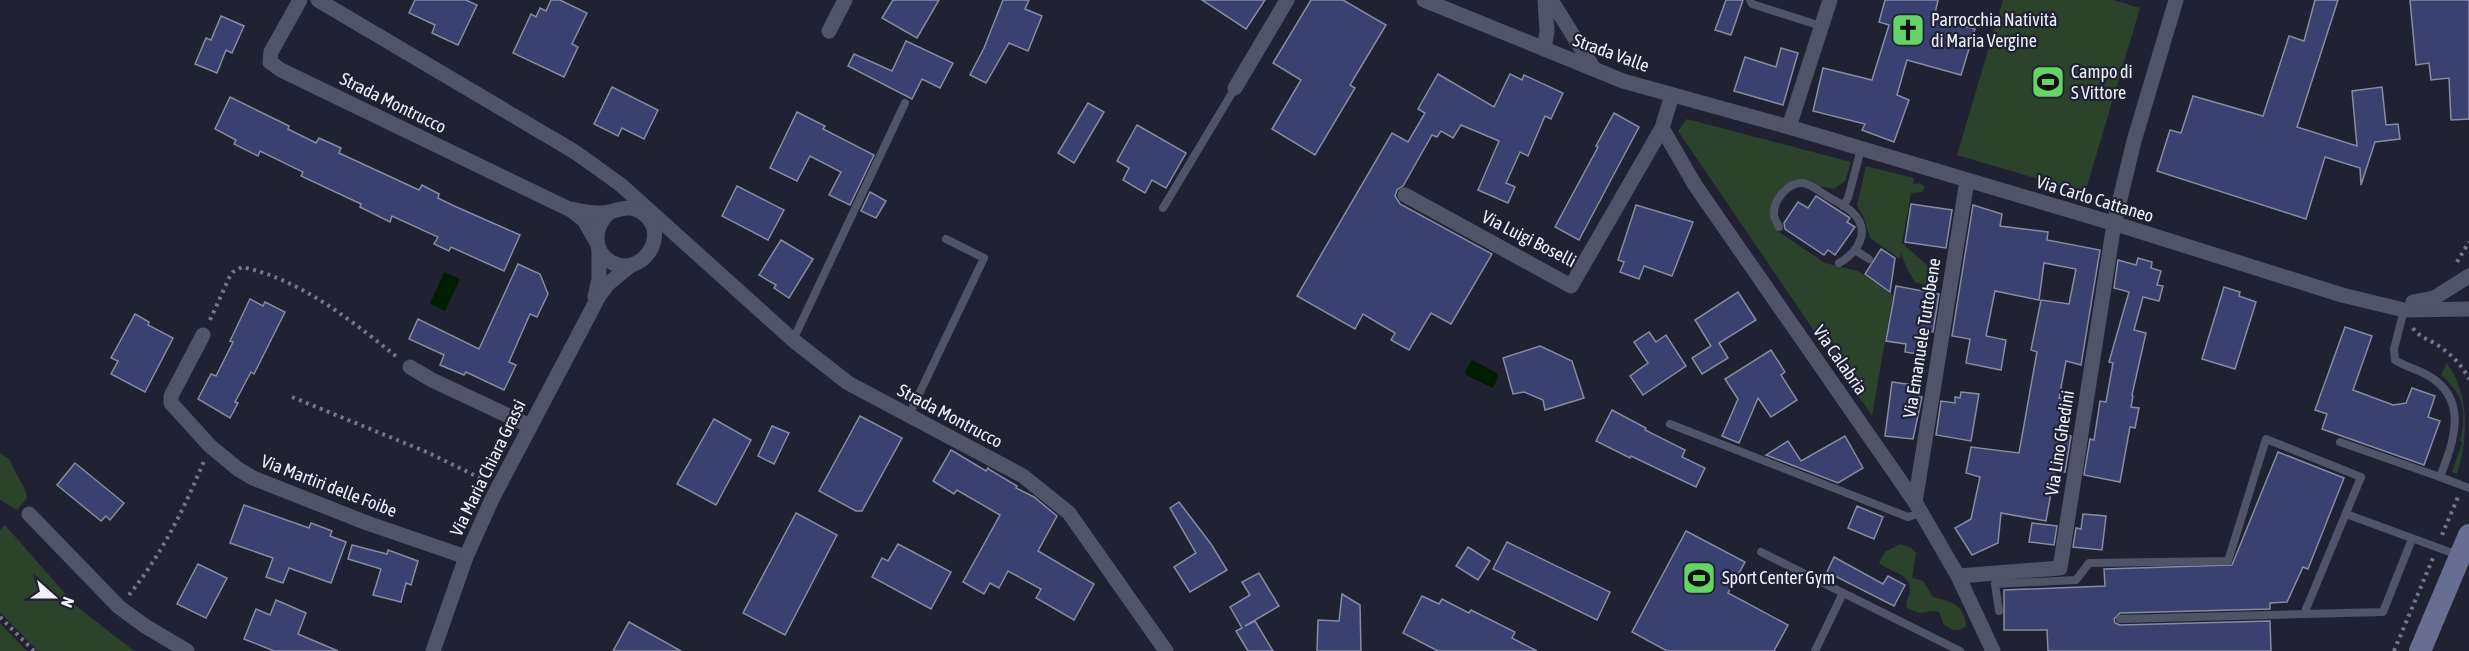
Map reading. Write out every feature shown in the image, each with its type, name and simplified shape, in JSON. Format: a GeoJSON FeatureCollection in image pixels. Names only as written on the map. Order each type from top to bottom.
{"type":"FeatureCollection","features":[{"type":"Feature","properties":{"kind":"main road"},"geometry":{"type":"LineString","coordinates":[[2420,651],[2464,545],[2469,520]]}},
{"type":"Feature","properties":{"kind":"street","name":"Strada Montrucco"},"geometry":{"type":"LineString","coordinates":[[300,0],[271,52],[270,62],[291,75],[563,206],[584,220],[604,257],[612,263],[631,266]]}},
{"type":"Feature","properties":{"kind":"street","name":"Strada Montrucco"},"geometry":{"type":"LineString","coordinates":[[318,0],[575,152],[650,221],[654,229],[655,246]]}},
{"type":"Feature","properties":{"kind":"street"},"geometry":{"type":"LineString","coordinates":[[829,31],[845,0]]}},
{"type":"Feature","properties":{"kind":"street"},"geometry":{"type":"LineString","coordinates":[[1235,88],[1287,0]]}},
{"type":"Feature","properties":{"kind":"street","name":"Strada Valle"},"geometry":{"type":"LineString","coordinates":[[1424,0],[1623,81],[1790,127]]}},
{"type":"Feature","properties":{"kind":"street"},"geometry":{"type":"LineString","coordinates":[[1544,49],[1547,31],[1545,0]]}},
{"type":"Feature","properties":{"kind":"street"},"geometry":{"type":"LineString","coordinates":[[1551,0],[1594,69]]}},
{"type":"Feature","properties":{"kind":"street"},"geometry":{"type":"LineString","coordinates":[[1790,127],[1830,0]]}},
{"type":"Feature","properties":{"kind":"street"},"geometry":{"type":"LineString","coordinates":[[2114,224],[2134,141],[2174,1]]}},
{"type":"Feature","properties":{"kind":"street"},"geometry":{"type":"LineString","coordinates":[[1662,128],[1672,95]]}},
{"type":"Feature","properties":{"kind":"street","name":"Via Carlo Cattaneo"},"geometry":{"type":"LineString","coordinates":[[1790,127],[2114,224],[2286,279],[2402,310],[2469,309]]}},
{"type":"Feature","properties":{"kind":"street","name":"Via Luigi Boselli"},"geometry":{"type":"LineString","coordinates":[[1405,195],[1571,286],[1662,128]]}},
{"type":"Feature","properties":{"kind":"street","name":"Via Calabria"},"geometry":{"type":"LineString","coordinates":[[1662,128],[1695,185],[1918,507],[1958,576],[1993,651]]}},
{"type":"Feature","properties":{"kind":"street","name":"Via Emanuele Tuttobene"},"geometry":{"type":"LineString","coordinates":[[1918,507],[1967,181]]}},
{"type":"Feature","properties":{"kind":"street","name":"Strada Montrucco"},"geometry":{"type":"LineString","coordinates":[[563,206],[581,211],[610,212],[630,203],[657,216],[793,340],[848,383],[908,417],[1023,476],[1069,513],[1166,651]]}},
{"type":"Feature","properties":{"kind":"street"},"geometry":{"type":"LineString","coordinates":[[598,245],[599,224],[610,212]]}},
{"type":"Feature","properties":{"kind":"street"},"geometry":{"type":"LineString","coordinates":[[631,266],[641,262],[655,246],[662,233],[657,216]]}},
{"type":"Feature","properties":{"kind":"street","name":"Via Lino Ghedini"},"geometry":{"type":"LineString","coordinates":[[1958,576],[2060,568],[2114,224]]}},
{"type":"Feature","properties":{"kind":"street"},"geometry":{"type":"LineString","coordinates":[[655,246],[672,240],[686,243]]}},
{"type":"Feature","properties":{"kind":"street","name":"Via Maria Chiara Grassi"},"geometry":{"type":"LineString","coordinates":[[591,309],[599,279],[598,245]]}},
{"type":"Feature","properties":{"kind":"street","name":"Via Maria Chiara Grassi"},"geometry":{"type":"LineString","coordinates":[[433,651],[466,557],[498,487],[591,309],[608,284],[631,266]]}},
{"type":"Feature","properties":{"kind":"street","name":"Via Carlo Cattaneo"},"geometry":{"type":"LineString","coordinates":[[2402,310],[2434,298],[2469,276]]}},
{"type":"Feature","properties":{"kind":"street","name":"Via Martiri delle Foibe"},"geometry":{"type":"LineString","coordinates":[[203,335],[171,396],[171,403],[210,446],[238,470],[268,485],[367,523],[466,557]]}},
{"type":"Feature","properties":{"kind":"street"},"geometry":{"type":"LineString","coordinates":[[410,367],[432,380],[530,426]]}},
{"type":"Feature","properties":{"kind":"street"},"geometry":{"type":"LineString","coordinates":[[29,514],[119,607],[145,626],[187,651]]}},
{"type":"Feature","properties":{"kind":"lane"},"geometry":{"type":"LineString","coordinates":[[1750,0],[1752,4],[1821,26]]}},
{"type":"Feature","properties":{"kind":"lane"},"geometry":{"type":"LineString","coordinates":[[1163,208],[1235,88]]}},
{"type":"Feature","properties":{"kind":"lane"},"geometry":{"type":"LineString","coordinates":[[793,340],[905,103]]}},
{"type":"Feature","properties":{"kind":"lane"},"geometry":{"type":"LineString","coordinates":[[1843,206],[1848,198],[1861,149]]}},
{"type":"Feature","properties":{"kind":"lane"},"geometry":{"type":"LineString","coordinates":[[1779,227],[1774,216],[1776,204],[1784,190],[1795,184],[1805,183],[1852,212],[1863,229],[1862,240],[1851,256],[1839,263]]}},
{"type":"Feature","properties":{"kind":"lane"},"geometry":{"type":"LineString","coordinates":[[908,417],[984,258],[946,239]]}},
{"type":"Feature","properties":{"kind":"lane"},"geometry":{"type":"LineString","coordinates":[[1855,250],[1869,259]]}},
{"type":"Feature","properties":{"kind":"lane"},"geometry":{"type":"LineString","coordinates":[[2402,310],[2394,349],[2395,360],[2429,376],[2452,399],[2456,411],[2455,430],[2440,477]]}},
{"type":"Feature","properties":{"kind":"lane"},"geometry":{"type":"LineString","coordinates":[[1670,424],[1908,517],[1918,507]]}},
{"type":"Feature","properties":{"kind":"lane"},"geometry":{"type":"LineString","coordinates":[[1999,611],[1995,584],[2076,580],[2089,563],[2228,561],[2265,439],[2361,477],[2304,614]]}},
{"type":"Feature","properties":{"kind":"lane"},"geometry":{"type":"LineString","coordinates":[[2340,442],[2469,488]]}},
{"type":"Feature","properties":{"kind":"lane"},"geometry":{"type":"LineString","coordinates":[[2346,514],[2412,539],[2464,545]]}},
{"type":"Feature","properties":{"kind":"lane"},"geometry":{"type":"LineString","coordinates":[[2120,619],[2383,612],[2412,539]]}},
{"type":"Feature","properties":{"kind":"lane"},"geometry":{"type":"LineString","coordinates":[[1761,552],[1960,651]]}},
{"type":"Feature","properties":{"kind":"lane"},"geometry":{"type":"LineString","coordinates":[[1815,651],[1843,593]]}},
{"type":"Feature","properties":{"kind":"path"},"geometry":{"type":"LineString","coordinates":[[203,335],[229,278],[233,272],[242,267],[256,270],[304,291],[340,314],[410,367]]}},
{"type":"Feature","properties":{"kind":"path"},"geometry":{"type":"LineString","coordinates":[[2402,310],[2417,334],[2450,354],[2464,368],[2469,379]]}},
{"type":"Feature","properties":{"kind":"path"},"geometry":{"type":"LineString","coordinates":[[292,397],[429,453],[498,487]]}},
{"type":"Feature","properties":{"kind":"path"},"geometry":{"type":"LineString","coordinates":[[119,607],[154,562],[176,525],[210,446]]}},
{"type":"Feature","properties":{"kind":"path"},"geometry":{"type":"LineString","coordinates":[[0,617],[34,651]]}},
{"type":"Feature","properties":{"kind":"shaded area","name":"Campo di S Vittore"},"geometry":{"type":"Polygon","coordinates":[[[2003,0],[2113,0],[2140,8],[2085,193],[1957,155],[2003,0]]]}},
{"type":"Feature","properties":{"kind":"shaded area"},"geometry":{"type":"Polygon","coordinates":[[[1687,119],[1851,162],[1845,181],[1834,189],[1817,186],[1784,188],[1771,214],[1779,232],[1825,263],[1858,271],[1893,295],[1872,416],[1678,131],[1687,119]]]}},
{"type":"Feature","properties":{"kind":"shaded area"},"geometry":{"type":"Polygon","coordinates":[[[1866,166],[1914,178],[1913,184],[1920,183],[1925,187],[1922,192],[1911,193],[1902,243],[1932,272],[1930,283],[1925,285],[1915,282],[1901,252],[1900,259],[1870,238],[1863,215],[1857,206],[1866,166]]]}},
{"type":"Feature","properties":{"kind":"shaded area"},"geometry":{"type":"Polygon","coordinates":[[[444,272],[460,279],[445,311],[430,304],[444,272]]]}},
{"type":"Feature","properties":{"kind":"shaded area"},"geometry":{"type":"Polygon","coordinates":[[[1472,360],[1497,373],[1498,377],[1493,388],[1466,375],[1465,372],[1472,360]]]}},
{"type":"Feature","properties":{"kind":"shaded area"},"geometry":{"type":"Polygon","coordinates":[[[2447,363],[2460,388],[2465,416],[2464,445],[2457,474],[2452,472],[2462,443],[2460,440],[2463,412],[2455,390],[2441,375],[2447,363]]]}},
{"type":"Feature","properties":{"kind":"shaded area"},"geometry":{"type":"Polygon","coordinates":[[[0,453],[10,460],[26,493],[27,498],[17,510],[0,500],[0,453]]]}},
{"type":"Feature","properties":{"kind":"shaded area"},"geometry":{"type":"Polygon","coordinates":[[[5,525],[75,605],[134,651],[38,651],[0,612],[0,530],[5,525]]]}},
{"type":"Feature","properties":{"kind":"shaded area"},"geometry":{"type":"Polygon","coordinates":[[[1900,544],[1911,548],[1916,553],[1912,578],[1923,581],[1933,597],[1960,608],[1966,626],[1960,630],[1953,629],[1944,625],[1939,612],[1919,613],[1907,608],[1909,583],[1902,576],[1879,563],[1885,552],[1900,544]]]}},
{"type":"Feature","properties":{"kind":"shaded area"},"geometry":{"type":"Polygon","coordinates":[[[0,623],[27,651],[0,651],[0,623]]]}},
{"type":"Feature","properties":{"kind":"building"},"geometry":{"type":"Polygon","coordinates":[[[415,0],[466,0],[477,5],[458,45],[432,33],[435,25],[409,13],[415,0]]]}},
{"type":"Feature","properties":{"kind":"building"},"geometry":{"type":"Polygon","coordinates":[[[551,0],[560,0],[587,13],[572,44],[578,47],[564,77],[513,53],[531,14],[536,17],[540,8],[546,11],[551,0]]]}},
{"type":"Feature","properties":{"kind":"building"},"geometry":{"type":"Polygon","coordinates":[[[893,0],[939,0],[917,38],[882,18],[893,0]]]}},
{"type":"Feature","properties":{"kind":"building"},"geometry":{"type":"Polygon","coordinates":[[[1003,0],[1029,0],[1025,9],[1042,16],[1028,51],[1009,43],[986,83],[970,75],[984,48],[1003,0]]]}},
{"type":"Feature","properties":{"kind":"building"},"geometry":{"type":"Polygon","coordinates":[[[1202,0],[1265,0],[1246,29],[1202,0]]]}},
{"type":"Feature","properties":{"kind":"building"},"geometry":{"type":"Polygon","coordinates":[[[1311,0],[1343,0],[1386,25],[1350,85],[1355,88],[1315,155],[1272,129],[1301,80],[1273,63],[1311,0]]]}},
{"type":"Feature","properties":{"kind":"building"},"geometry":{"type":"Polygon","coordinates":[[[1726,0],[1743,0],[1731,35],[1715,30],[1726,0]]]}},
{"type":"Feature","properties":{"kind":"building"},"geometry":{"type":"Polygon","coordinates":[[[1885,0],[1938,0],[1934,18],[1975,29],[1961,75],[1907,60],[1897,95],[1909,100],[1894,142],[1862,130],[1865,124],[1813,111],[1823,68],[1872,80],[1889,25],[1879,22],[1885,0]]]}},
{"type":"Feature","properties":{"kind":"building"},"geometry":{"type":"Polygon","coordinates":[[[2315,0],[2338,0],[2297,127],[2357,146],[2352,91],[2382,87],[2386,125],[2398,124],[2400,139],[2375,142],[2361,185],[2360,168],[2325,157],[2306,219],[2157,171],[2170,130],[2181,133],[2193,96],[2263,116],[2289,36],[2304,41],[2315,0]]]}},
{"type":"Feature","properties":{"kind":"building"},"geometry":{"type":"Polygon","coordinates":[[[2410,0],[2469,0],[2469,119],[2451,120],[2449,78],[2431,80],[2429,63],[2416,65],[2410,0]]]}},
{"type":"Feature","properties":{"kind":"building"},"geometry":{"type":"Polygon","coordinates":[[[221,16],[244,26],[232,53],[226,50],[217,73],[195,64],[206,38],[211,40],[221,16]]]}},
{"type":"Feature","properties":{"kind":"building"},"geometry":{"type":"Polygon","coordinates":[[[906,41],[953,63],[940,88],[922,79],[912,99],[848,66],[854,54],[892,71],[906,41]]]}},
{"type":"Feature","properties":{"kind":"building"},"geometry":{"type":"Polygon","coordinates":[[[1781,48],[1798,53],[1783,105],[1734,91],[1745,57],[1776,67],[1781,48]]]}},
{"type":"Feature","properties":{"kind":"building"},"geometry":{"type":"Polygon","coordinates":[[[1438,74],[1494,107],[1510,74],[1522,80],[1524,75],[1563,93],[1551,119],[1545,116],[1528,156],[1520,152],[1506,183],[1515,187],[1508,203],[1478,190],[1499,141],[1461,125],[1453,138],[1441,131],[1437,137],[1432,135],[1403,186],[1397,190],[1395,196],[1400,204],[1492,254],[1451,324],[1431,313],[1409,350],[1391,340],[1395,333],[1363,314],[1355,329],[1297,296],[1392,133],[1408,142],[1425,113],[1418,109],[1438,74]]]}},
{"type":"Feature","properties":{"kind":"building"},"geometry":{"type":"Polygon","coordinates":[[[612,87],[658,110],[644,139],[622,128],[618,136],[594,124],[612,87]]]}},
{"type":"Feature","properties":{"kind":"building"},"geometry":{"type":"Polygon","coordinates":[[[230,97],[289,126],[288,129],[316,143],[319,138],[341,148],[339,153],[419,190],[422,185],[439,194],[438,198],[520,235],[504,271],[451,247],[449,251],[434,244],[438,237],[392,216],[390,222],[360,207],[361,204],[301,176],[303,172],[260,151],[258,156],[234,144],[236,140],[215,129],[230,97]]]}},
{"type":"Feature","properties":{"kind":"building"},"geometry":{"type":"Polygon","coordinates":[[[1088,103],[1104,112],[1074,163],[1058,153],[1088,103]]]}},
{"type":"Feature","properties":{"kind":"building"},"geometry":{"type":"Polygon","coordinates":[[[797,112],[825,126],[823,129],[874,155],[850,205],[829,195],[841,172],[810,156],[797,181],[770,168],[797,112]]]}},
{"type":"Feature","properties":{"kind":"building"},"geometry":{"type":"Polygon","coordinates":[[[1614,113],[1639,127],[1579,240],[1555,227],[1614,113]]]}},
{"type":"Feature","properties":{"kind":"building"},"geometry":{"type":"Polygon","coordinates":[[[1137,125],[1186,153],[1166,188],[1152,180],[1145,193],[1123,180],[1129,168],[1117,161],[1137,125]]]}},
{"type":"Feature","properties":{"kind":"building"},"geometry":{"type":"Polygon","coordinates":[[[737,186],[784,210],[768,240],[722,216],[737,186]]]}},
{"type":"Feature","properties":{"kind":"building"},"geometry":{"type":"Polygon","coordinates":[[[870,192],[886,201],[876,218],[861,211],[870,192]]]}},
{"type":"Feature","properties":{"kind":"building"},"geometry":{"type":"Polygon","coordinates":[[[1816,196],[1850,218],[1847,222],[1855,227],[1835,255],[1828,250],[1824,255],[1785,229],[1784,223],[1798,202],[1808,208],[1816,196]]]}},
{"type":"Feature","properties":{"kind":"building"},"geometry":{"type":"Polygon","coordinates":[[[1911,204],[1952,210],[1946,248],[1905,242],[1911,204]]]}},
{"type":"Feature","properties":{"kind":"building"},"geometry":{"type":"Polygon","coordinates":[[[1636,205],[1693,222],[1672,276],[1644,266],[1639,279],[1620,272],[1624,262],[1618,260],[1636,205]]]}},
{"type":"Feature","properties":{"kind":"building"},"geometry":{"type":"Polygon","coordinates":[[[1973,205],[2002,214],[2000,226],[2048,232],[2047,240],[2100,250],[2081,365],[2066,361],[2059,398],[2067,399],[2061,434],[2071,436],[2065,472],[2055,470],[2046,521],[2001,513],[1998,543],[1972,555],[1955,528],[1971,519],[1980,477],[1966,473],[1971,447],[2019,453],[2037,352],[2031,350],[2041,300],[2069,304],[2076,269],[2044,263],[2039,300],[1995,291],[1986,336],[2006,340],[2001,370],[1966,363],[1970,339],[1952,336],[1973,205]]]}},
{"type":"Feature","properties":{"kind":"building"},"geometry":{"type":"Polygon","coordinates":[[[781,240],[813,259],[789,298],[774,288],[776,285],[759,275],[781,240]]]}},
{"type":"Feature","properties":{"kind":"building"},"geometry":{"type":"Polygon","coordinates":[[[1881,249],[1895,258],[1890,292],[1865,274],[1881,249]]]}},
{"type":"Feature","properties":{"kind":"building"},"geometry":{"type":"Polygon","coordinates":[[[2138,258],[2152,262],[2151,268],[2161,271],[2157,285],[2163,286],[2159,301],[2143,297],[2134,330],[2146,333],[2132,395],[2131,407],[2139,408],[2135,428],[2130,427],[2120,482],[2084,475],[2090,439],[2094,440],[2100,401],[2106,402],[2113,363],[2109,362],[2129,292],[2114,288],[2118,260],[2136,265],[2138,258]]]}},
{"type":"Feature","properties":{"kind":"building"},"geometry":{"type":"Polygon","coordinates":[[[518,264],[540,274],[548,294],[537,317],[530,314],[509,362],[516,365],[504,390],[466,372],[464,375],[440,365],[444,355],[409,339],[418,319],[479,349],[518,264]]]}},
{"type":"Feature","properties":{"kind":"building"},"geometry":{"type":"Polygon","coordinates":[[[1896,286],[1939,294],[1933,332],[1927,331],[1923,355],[1905,352],[1906,344],[1886,341],[1896,286]]]}},
{"type":"Feature","properties":{"kind":"building"},"geometry":{"type":"Polygon","coordinates":[[[2224,287],[2240,292],[2239,296],[2256,302],[2235,369],[2202,359],[2224,287]]]}},
{"type":"Feature","properties":{"kind":"building"},"geometry":{"type":"Polygon","coordinates":[[[1738,292],[1756,320],[1719,343],[1728,358],[1702,374],[1692,358],[1711,346],[1695,320],[1738,292]]]}},
{"type":"Feature","properties":{"kind":"building"},"geometry":{"type":"Polygon","coordinates":[[[250,299],[263,306],[265,302],[285,312],[254,374],[251,372],[235,402],[238,403],[230,418],[198,399],[211,374],[216,376],[233,342],[230,341],[250,299]]]}},
{"type":"Feature","properties":{"kind":"building"},"geometry":{"type":"Polygon","coordinates":[[[135,314],[149,322],[148,325],[173,338],[145,392],[111,374],[118,361],[111,358],[135,314]]]}},
{"type":"Feature","properties":{"kind":"building"},"geometry":{"type":"Polygon","coordinates":[[[2345,327],[2372,336],[2353,390],[2393,405],[2406,403],[2412,388],[2435,396],[2428,417],[2440,421],[2424,465],[2322,429],[2327,414],[2315,410],[2345,327]]]}},
{"type":"Feature","properties":{"kind":"building"},"geometry":{"type":"Polygon","coordinates":[[[1649,332],[1656,342],[1666,335],[1686,366],[1643,395],[1630,376],[1648,363],[1634,342],[1649,332]]]}},
{"type":"Feature","properties":{"kind":"building"},"geometry":{"type":"Polygon","coordinates":[[[1540,346],[1572,361],[1584,398],[1545,410],[1543,400],[1524,392],[1513,394],[1503,358],[1540,346]]]}},
{"type":"Feature","properties":{"kind":"building"},"geometry":{"type":"Polygon","coordinates":[[[1771,350],[1785,372],[1781,375],[1797,400],[1771,417],[1758,398],[1739,443],[1722,436],[1738,399],[1725,379],[1771,350]]]}},
{"type":"Feature","properties":{"kind":"building"},"geometry":{"type":"Polygon","coordinates":[[[1892,382],[1921,386],[1919,397],[1922,397],[1913,439],[1885,436],[1892,382]]]}},
{"type":"Feature","properties":{"kind":"building"},"geometry":{"type":"Polygon","coordinates":[[[1961,392],[1979,394],[1971,441],[1936,435],[1941,401],[1955,403],[1955,397],[1960,398],[1961,392]]]}},
{"type":"Feature","properties":{"kind":"building"},"geometry":{"type":"Polygon","coordinates":[[[1612,410],[1685,450],[1682,457],[1705,468],[1696,487],[1596,441],[1612,410]]]}},
{"type":"Feature","properties":{"kind":"building"},"geometry":{"type":"Polygon","coordinates":[[[860,416],[902,438],[862,511],[856,511],[819,491],[860,416]]]}},
{"type":"Feature","properties":{"kind":"building"},"geometry":{"type":"Polygon","coordinates":[[[714,419],[751,440],[716,505],[677,484],[714,419]]]}},
{"type":"Feature","properties":{"kind":"building"},"geometry":{"type":"Polygon","coordinates":[[[772,426],[789,433],[774,464],[758,456],[772,426]]]}},
{"type":"Feature","properties":{"kind":"building"},"geometry":{"type":"Polygon","coordinates":[[[1845,436],[1863,468],[1838,483],[1766,455],[1788,441],[1801,461],[1845,436]]]}},
{"type":"Feature","properties":{"kind":"building"},"geometry":{"type":"Polygon","coordinates":[[[951,450],[986,471],[988,468],[1017,486],[1016,488],[1034,497],[1057,516],[1038,551],[1094,584],[1074,620],[1036,598],[1041,589],[1008,571],[999,588],[990,583],[984,594],[963,582],[1000,515],[957,490],[954,494],[933,481],[951,450]]]}},
{"type":"Feature","properties":{"kind":"building"},"geometry":{"type":"Polygon","coordinates":[[[2278,452],[2344,478],[2308,569],[2303,567],[2287,602],[2270,603],[2270,609],[2120,613],[2114,619],[2115,623],[2120,625],[2270,621],[2271,651],[2048,651],[2047,630],[2004,630],[2004,590],[2105,586],[2104,569],[2232,565],[2278,452]]]}},
{"type":"Feature","properties":{"kind":"building"},"geometry":{"type":"Polygon","coordinates":[[[75,463],[124,503],[110,520],[106,516],[101,521],[57,485],[75,463]]]}},
{"type":"Feature","properties":{"kind":"building"},"geometry":{"type":"Polygon","coordinates":[[[1179,502],[1211,544],[1227,570],[1190,592],[1174,567],[1196,553],[1170,508],[1179,502]]]}},
{"type":"Feature","properties":{"kind":"building"},"geometry":{"type":"Polygon","coordinates":[[[244,505],[309,528],[311,523],[332,531],[330,536],[346,542],[331,583],[289,568],[283,583],[266,577],[273,558],[230,543],[244,505]]]}},
{"type":"Feature","properties":{"kind":"building"},"geometry":{"type":"Polygon","coordinates":[[[1857,506],[1883,517],[1874,539],[1848,528],[1857,506]]]}},
{"type":"Feature","properties":{"kind":"building"},"geometry":{"type":"Polygon","coordinates":[[[796,513],[837,535],[785,635],[743,613],[796,513]]]}},
{"type":"Feature","properties":{"kind":"building"},"geometry":{"type":"Polygon","coordinates":[[[2083,514],[2106,516],[2102,550],[2073,547],[2076,528],[2081,529],[2083,514]]]}},
{"type":"Feature","properties":{"kind":"building"},"geometry":{"type":"Polygon","coordinates":[[[2032,523],[2057,526],[2054,545],[2029,542],[2032,523]]]}},
{"type":"Feature","properties":{"kind":"building","name":"Sport Center Gym"},"geometry":{"type":"Polygon","coordinates":[[[1686,531],[1745,562],[1728,593],[1788,625],[1774,651],[1667,651],[1632,632],[1686,531]]]}},
{"type":"Feature","properties":{"kind":"building"},"geometry":{"type":"Polygon","coordinates":[[[1507,542],[1610,592],[1597,620],[1493,569],[1507,542]]]}},
{"type":"Feature","properties":{"kind":"building"},"geometry":{"type":"Polygon","coordinates":[[[898,544],[951,572],[931,609],[872,577],[882,558],[888,561],[898,544]]]}},
{"type":"Feature","properties":{"kind":"building"},"geometry":{"type":"Polygon","coordinates":[[[352,545],[387,554],[388,550],[418,561],[411,585],[406,583],[401,602],[373,595],[381,569],[348,559],[352,545]]]}},
{"type":"Feature","properties":{"kind":"building"},"geometry":{"type":"Polygon","coordinates":[[[1468,547],[1490,561],[1478,580],[1456,566],[1468,547]]]}},
{"type":"Feature","properties":{"kind":"building"},"geometry":{"type":"Polygon","coordinates":[[[1834,557],[1883,584],[1888,576],[1905,585],[1894,606],[1827,572],[1834,557]]]}},
{"type":"Feature","properties":{"kind":"building"},"geometry":{"type":"Polygon","coordinates":[[[198,564],[227,578],[206,618],[177,604],[198,564]]]}},
{"type":"Feature","properties":{"kind":"building"},"geometry":{"type":"Polygon","coordinates":[[[1259,573],[1279,606],[1245,626],[1255,621],[1273,651],[1248,651],[1236,631],[1242,628],[1230,607],[1250,595],[1242,582],[1259,573]]]}},
{"type":"Feature","properties":{"kind":"building"},"geometry":{"type":"Polygon","coordinates":[[[1342,594],[1360,605],[1361,651],[1317,651],[1318,620],[1339,621],[1342,594]]]}},
{"type":"Feature","properties":{"kind":"building"},"geometry":{"type":"Polygon","coordinates":[[[1422,596],[1439,604],[1442,599],[1469,613],[1471,610],[1515,632],[1512,638],[1537,651],[1438,651],[1403,633],[1422,596]]]}},
{"type":"Feature","properties":{"kind":"building"},"geometry":{"type":"Polygon","coordinates":[[[276,600],[306,613],[298,634],[338,651],[274,651],[244,639],[256,609],[270,615],[276,600]]]}},
{"type":"Feature","properties":{"kind":"building"},"geometry":{"type":"Polygon","coordinates":[[[629,622],[681,651],[613,651],[629,622]]]}},
{"type":"Feature","properties":{"kind":"place","name":"Parrocchia Natività di Maria Vergine"},"geometry":{"type":"Point","coordinates":[1908,30]}},
{"type":"Feature","properties":{"kind":"place","name":"Campo di S Vittore"},"geometry":{"type":"Point","coordinates":[2048,82]}},
{"type":"Feature","properties":{"kind":"place","name":"Sport Center Gym"},"geometry":{"type":"Point","coordinates":[1699,578]}}]}
